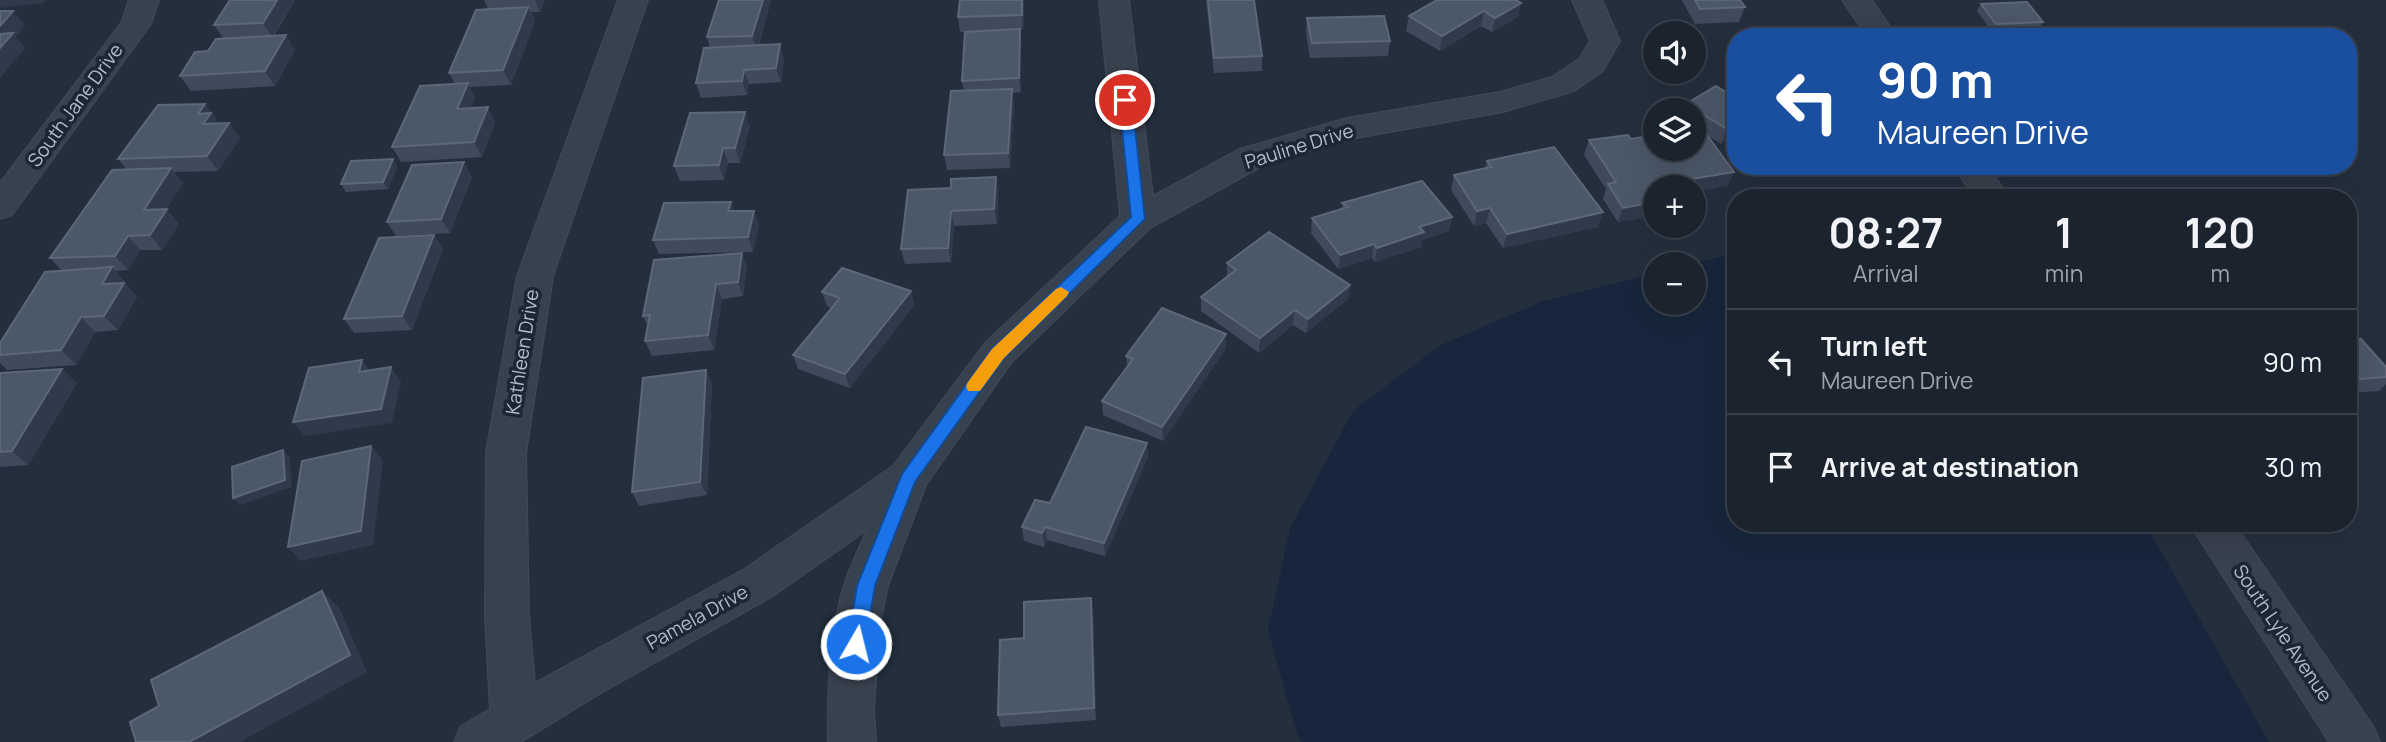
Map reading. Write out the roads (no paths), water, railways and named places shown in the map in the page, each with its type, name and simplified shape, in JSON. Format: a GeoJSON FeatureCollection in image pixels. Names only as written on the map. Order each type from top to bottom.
{"type":"FeatureCollection","features":[{"type":"Feature","properties":{"kind":"street","name":"South Jane Drive"},"geometry":{"type":"LineString","coordinates":[[0,207],[136,24],[144,0]]}},
{"type":"Feature","properties":{"kind":"street","name":"Kathleen Drive"},"geometry":{"type":"LineString","coordinates":[[496,731],[507,617],[506,453],[535,276],[633,0]]}},
{"type":"Feature","properties":{"kind":"street"},"geometry":{"type":"LineString","coordinates":[[1115,0],[1138,219]]}},
{"type":"Feature","properties":{"kind":"street","name":"Pauline Drive"},"geometry":{"type":"LineString","coordinates":[[852,742],[851,709],[858,623],[866,586],[908,478],[998,353],[1138,219],[1252,157],[1347,129],[1503,102],[1563,84],[1591,65],[1605,40],[1587,0]]}},
{"type":"Feature","properties":{"kind":"street"},"geometry":{"type":"LineString","coordinates":[[1857,0],[1876,28]]}},
{"type":"Feature","properties":{"kind":"street","name":"Pamela Drive"},"geometry":{"type":"LineString","coordinates":[[496,731],[758,583],[908,478]]}},
{"type":"Feature","properties":{"kind":"street","name":"South Lyle Avenue"},"geometry":{"type":"LineString","coordinates":[[2216,532],[2356,742]]}},
{"type":"Feature","properties":{"kind":"water"},"geometry":{"type":"Polygon","coordinates":[[[1727,255],[1727,532],[2150,532],[2269,742],[1303,742],[1298,737],[1268,630],[1290,528],[1353,411],[1441,345],[1543,301],[1643,276],[1643,315],[1706,315],[1706,260],[1727,255]]]}}]}
